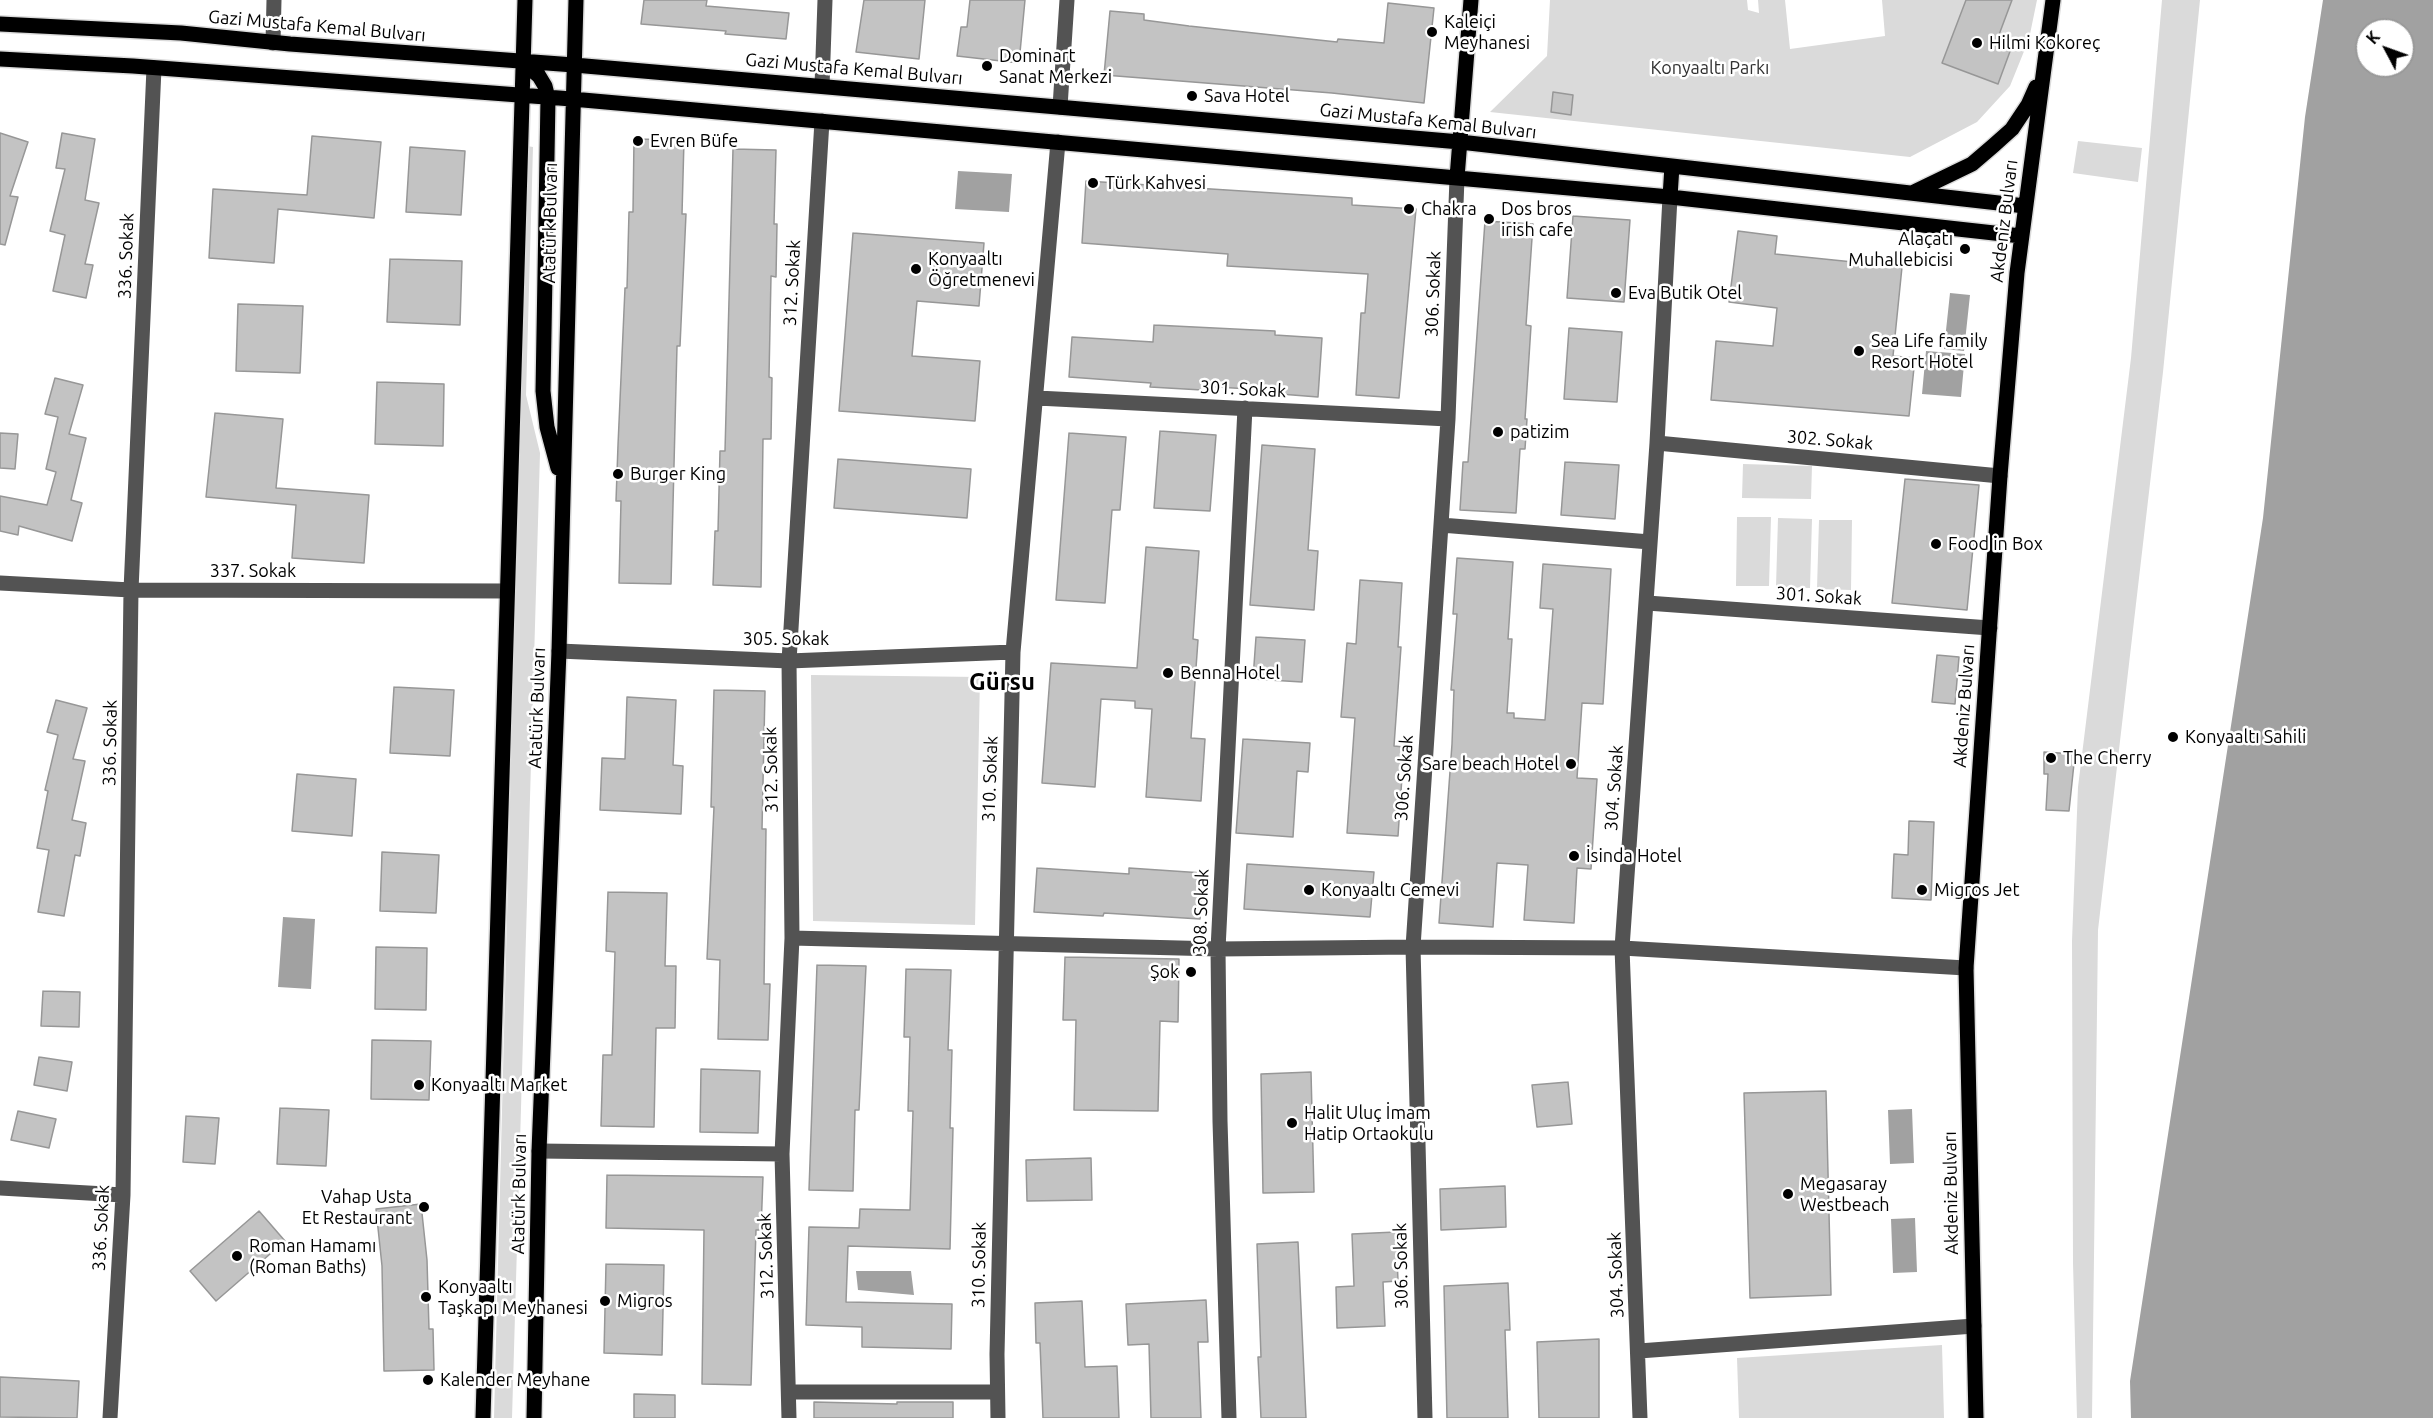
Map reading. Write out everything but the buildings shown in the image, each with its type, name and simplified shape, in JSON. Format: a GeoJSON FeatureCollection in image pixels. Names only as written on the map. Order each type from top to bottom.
{"type":"FeatureCollection","features":[{"type":"Feature","properties":{"kind":"main road","name":"Atatürk Bulvarı"},"geometry":{"type":"LineString","coordinates":[[483,1418],[525,0]]}},
{"type":"Feature","properties":{"kind":"main road","name":"Atatürk Bulvarı"},"geometry":{"type":"LineString","coordinates":[[534,1418],[539,1151],[559,651],[576,0]]}},
{"type":"Feature","properties":{"kind":"main road","name":"306. Sokak"},"geometry":{"type":"LineString","coordinates":[[1457,178],[1472,0]]}},
{"type":"Feature","properties":{"kind":"main road","name":"Akdeniz Bulvarı"},"geometry":{"type":"LineString","coordinates":[[1976,1418],[1966,968],[2000,476],[2021,236],[2053,0]]}},
{"type":"Feature","properties":{"kind":"main road","name":"Gazi Mustafa Kemal Bulvarı"},"geometry":{"type":"LineString","coordinates":[[0,24],[181,33],[273,43],[574,65],[1460,142],[2025,206]]}},
{"type":"Feature","properties":{"kind":"main road"},"geometry":{"type":"LineString","coordinates":[[0,59],[572,99],[1670,197],[2021,236]]}},
{"type":"Feature","properties":{"kind":"main road"},"geometry":{"type":"LineString","coordinates":[[523,62],[539,76],[548,98],[543,391],[548,427],[562,485]]}},
{"type":"Feature","properties":{"kind":"main road"},"geometry":{"type":"LineString","coordinates":[[1911,193],[1972,164],[2006,135],[2028,105],[2044,68]]}},
{"type":"Feature","properties":{"kind":"main road"},"geometry":{"type":"LineString","coordinates":[[1670,197],[1672,166]]}},
{"type":"Feature","properties":{"kind":"street"},"geometry":{"type":"LineString","coordinates":[[273,43],[274,0]]}},
{"type":"Feature","properties":{"kind":"street"},"geometry":{"type":"LineString","coordinates":[[822,86],[825,0]]}},
{"type":"Feature","properties":{"kind":"street"},"geometry":{"type":"LineString","coordinates":[[1060,107],[1067,0]]}},
{"type":"Feature","properties":{"kind":"street","name":"336. Sokak"},"geometry":{"type":"LineString","coordinates":[[110,1418],[123,1195],[131,590],[154,68]]}},
{"type":"Feature","properties":{"kind":"street","name":"312. Sokak"},"geometry":{"type":"LineString","coordinates":[[789,1418],[782,1154],[792,938],[789,661],[822,121]]}},
{"type":"Feature","properties":{"kind":"street","name":"310. Sokak"},"geometry":{"type":"LineString","coordinates":[[998,1418],[1005,944],[1013,652],[1058,142]]}},
{"type":"Feature","properties":{"kind":"street","name":"306. Sokak"},"geometry":{"type":"LineString","coordinates":[[1425,1418],[1413,946],[1448,419],[1457,178]]}},
{"type":"Feature","properties":{"kind":"street","name":"304. Sokak"},"geometry":{"type":"LineString","coordinates":[[1640,1418],[1622,948],[1647,603],[1670,197]]}},
{"type":"Feature","properties":{"kind":"street","name":"301. Sokak"},"geometry":{"type":"LineString","coordinates":[[1037,398],[1448,419]]}},
{"type":"Feature","properties":{"kind":"street","name":"308. Sokak"},"geometry":{"type":"LineString","coordinates":[[1229,1418],[1220,1121],[1218,950],[1245,408]]}},
{"type":"Feature","properties":{"kind":"street","name":"302. Sokak"},"geometry":{"type":"LineString","coordinates":[[1657,443],[2000,476]]}},
{"type":"Feature","properties":{"kind":"street"},"geometry":{"type":"LineString","coordinates":[[1441,525],[1650,542]]}},
{"type":"Feature","properties":{"kind":"street","name":"337. Sokak"},"geometry":{"type":"LineString","coordinates":[[0,583],[131,590],[507,591]]}},
{"type":"Feature","properties":{"kind":"street","name":"301. Sokak"},"geometry":{"type":"LineString","coordinates":[[1647,603],[1990,628]]}},
{"type":"Feature","properties":{"kind":"street","name":"305. Sokak"},"geometry":{"type":"LineString","coordinates":[[559,651],[789,661],[1013,652]]}},
{"type":"Feature","properties":{"kind":"street"},"geometry":{"type":"LineString","coordinates":[[792,938],[1218,950],[1413,946],[1622,948],[1966,968]]}},
{"type":"Feature","properties":{"kind":"street"},"geometry":{"type":"LineString","coordinates":[[539,1151],[782,1154]]}},
{"type":"Feature","properties":{"kind":"street"},"geometry":{"type":"LineString","coordinates":[[0,1188],[123,1195]]}},
{"type":"Feature","properties":{"kind":"street"},"geometry":{"type":"LineString","coordinates":[[1639,1351],[1974,1326]]}},
{"type":"Feature","properties":{"kind":"street"},"geometry":{"type":"LineString","coordinates":[[789,1392],[997,1392]]}},
{"type":"Feature","properties":{"kind":"green space","name":"Konyaaltı Parkı"},"geometry":{"type":"Polygon","coordinates":[[[1550,0],[1747,0],[1748,10],[1759,13],[1758,0],[1785,0],[1790,49],[1885,36],[1882,0],[1966,0],[1942,63],[1998,84],[2012,46],[1997,40],[2012,0],[2037,0],[2029,39],[2010,86],[1977,122],[1910,157],[1490,112],[1547,56],[1550,0]]]}},
{"type":"Feature","properties":{"kind":"green space"},"geometry":{"type":"Polygon","coordinates":[[[2162,0],[2200,0],[2163,372],[2098,930],[2092,1418],[2077,1418],[2073,1263],[2072,941],[2078,787],[2131,358],[2162,0]]]}},
{"type":"Feature","properties":{"kind":"green space"},"geometry":{"type":"Polygon","coordinates":[[[2078,141],[2142,148],[2138,182],[2073,173],[2078,141]]]}},
{"type":"Feature","properties":{"kind":"green space"},"geometry":{"type":"Polygon","coordinates":[[[527,146],[533,147],[526,395],[540,453],[512,1418],[494,1418],[527,146]]]}},
{"type":"Feature","properties":{"kind":"green space"},"geometry":{"type":"Polygon","coordinates":[[[1743,464],[1812,466],[1811,499],[1742,498],[1743,464]]]}},
{"type":"Feature","properties":{"kind":"green space"},"geometry":{"type":"Polygon","coordinates":[[[1737,517],[1771,517],[1769,586],[1736,586],[1737,517]]]}},
{"type":"Feature","properties":{"kind":"green space"},"geometry":{"type":"Polygon","coordinates":[[[1778,518],[1812,519],[1810,588],[1776,587],[1778,518]]]}},
{"type":"Feature","properties":{"kind":"green space"},"geometry":{"type":"Polygon","coordinates":[[[1819,520],[1852,520],[1851,590],[1817,589],[1819,520]]]}},
{"type":"Feature","properties":{"kind":"green space"},"geometry":{"type":"Polygon","coordinates":[[[811,675],[980,677],[975,925],[813,921],[811,675]]]}},
{"type":"Feature","properties":{"kind":"green space"},"geometry":{"type":"Polygon","coordinates":[[[1942,1345],[1944,1418],[1739,1418],[1737,1358],[1942,1345]]]}},
{"type":"Feature","properties":{"kind":"shaded area"},"geometry":{"type":"Polygon","coordinates":[[[2323,0],[2433,0],[2433,1418],[2131,1418],[2130,1381],[2263,518],[2305,117],[2323,0]]]}},
{"type":"Feature","properties":{"kind":"shaded area"},"geometry":{"type":"Polygon","coordinates":[[[958,171],[1012,174],[1009,212],[955,209],[958,171]]]}},
{"type":"Feature","properties":{"kind":"shaded area"},"geometry":{"type":"Polygon","coordinates":[[[1950,293],[1970,295],[1964,351],[1944,349],[1950,293]]]}},
{"type":"Feature","properties":{"kind":"shaded area"},"geometry":{"type":"Polygon","coordinates":[[[1926,351],[1965,354],[1961,397],[1922,394],[1926,351]]]}},
{"type":"Feature","properties":{"kind":"shaded area"},"geometry":{"type":"Polygon","coordinates":[[[283,917],[315,919],[311,989],[278,987],[283,917]]]}},
{"type":"Feature","properties":{"kind":"shaded area"},"geometry":{"type":"Polygon","coordinates":[[[1912,1109],[1914,1163],[1890,1164],[1888,1110],[1912,1109]]]}},
{"type":"Feature","properties":{"kind":"shaded area"},"geometry":{"type":"Polygon","coordinates":[[[1915,1218],[1917,1272],[1893,1273],[1891,1219],[1915,1218]]]}},
{"type":"Feature","properties":{"kind":"shaded area"},"geometry":{"type":"Polygon","coordinates":[[[856,1271],[911,1271],[914,1295],[858,1290],[856,1271]]]}},
{"type":"Feature","properties":{"kind":"place","name":"Kaleiçi Meyhanesi"},"geometry":{"type":"Point","coordinates":[1432,32]}},
{"type":"Feature","properties":{"kind":"place","name":"Hilmi Kokoreç"},"geometry":{"type":"Point","coordinates":[1977,43]}},
{"type":"Feature","properties":{"kind":"place","name":"Dominart Sanat Merkezi"},"geometry":{"type":"Point","coordinates":[987,66]}},
{"type":"Feature","properties":{"kind":"place","name":"Sava Hotel"},"geometry":{"type":"Point","coordinates":[1192,96]}},
{"type":"Feature","properties":{"kind":"place","name":"Evren Büfe"},"geometry":{"type":"Point","coordinates":[638,141]}},
{"type":"Feature","properties":{"kind":"place","name":"Türk Kahvesi"},"geometry":{"type":"Point","coordinates":[1093,183]}},
{"type":"Feature","properties":{"kind":"place","name":"Chakra"},"geometry":{"type":"Point","coordinates":[1409,209]}},
{"type":"Feature","properties":{"kind":"place","name":"Dos bros irish cafe"},"geometry":{"type":"Point","coordinates":[1489,219]}},
{"type":"Feature","properties":{"kind":"place","name":"Alaçatı Muhallebicisi"},"geometry":{"type":"Point","coordinates":[1965,249]}},
{"type":"Feature","properties":{"kind":"place","name":"Konyaaltı Öğretmenevi"},"geometry":{"type":"Point","coordinates":[916,269]}},
{"type":"Feature","properties":{"kind":"place","name":"Eva Butik Otel"},"geometry":{"type":"Point","coordinates":[1616,293]}},
{"type":"Feature","properties":{"kind":"place","name":"Sea Life family Resort Hotel"},"geometry":{"type":"Point","coordinates":[1859,351]}},
{"type":"Feature","properties":{"kind":"place","name":"patizim"},"geometry":{"type":"Point","coordinates":[1498,432]}},
{"type":"Feature","properties":{"kind":"place","name":"Burger King"},"geometry":{"type":"Point","coordinates":[618,474]}},
{"type":"Feature","properties":{"kind":"place","name":"Food in Box"},"geometry":{"type":"Point","coordinates":[1936,544]}},
{"type":"Feature","properties":{"kind":"place","name":"Benna Hotel"},"geometry":{"type":"Point","coordinates":[1168,673]}},
{"type":"Feature","properties":{"kind":"place","name":"Konyaaltı Sahili"},"geometry":{"type":"Point","coordinates":[2173,737]}},
{"type":"Feature","properties":{"kind":"place","name":"The Cherry"},"geometry":{"type":"Point","coordinates":[2051,758]}},
{"type":"Feature","properties":{"kind":"place","name":"Sare beach Hotel"},"geometry":{"type":"Point","coordinates":[1571,764]}},
{"type":"Feature","properties":{"kind":"place","name":"İsinda Hotel"},"geometry":{"type":"Point","coordinates":[1574,856]}},
{"type":"Feature","properties":{"kind":"place","name":"Konyaaltı Cemevi"},"geometry":{"type":"Point","coordinates":[1309,890]}},
{"type":"Feature","properties":{"kind":"place","name":"Migros Jet"},"geometry":{"type":"Point","coordinates":[1922,890]}},
{"type":"Feature","properties":{"kind":"place","name":"Şok"},"geometry":{"type":"Point","coordinates":[1191,972]}},
{"type":"Feature","properties":{"kind":"place","name":"Konyaaltı Market"},"geometry":{"type":"Point","coordinates":[419,1085]}},
{"type":"Feature","properties":{"kind":"place","name":"Halit Uluç İmam Hatip Ortaokulu"},"geometry":{"type":"Point","coordinates":[1292,1123]}},
{"type":"Feature","properties":{"kind":"place","name":"Megasaray Westbeach"},"geometry":{"type":"Point","coordinates":[1788,1194]}},
{"type":"Feature","properties":{"kind":"place","name":"Vahap Usta Et Restaurant"},"geometry":{"type":"Point","coordinates":[424,1207]}},
{"type":"Feature","properties":{"kind":"place","name":"Roman Hamamı (Roman Baths)"},"geometry":{"type":"Point","coordinates":[237,1256]}},
{"type":"Feature","properties":{"kind":"place","name":"Konyaaltı Taşkapı Meyhanesi"},"geometry":{"type":"Point","coordinates":[426,1297]}},
{"type":"Feature","properties":{"kind":"place","name":"Migros"},"geometry":{"type":"Point","coordinates":[605,1301]}},
{"type":"Feature","properties":{"kind":"place","name":"Kalender Meyhane"},"geometry":{"type":"Point","coordinates":[428,1380]}},
{"type":"Feature","properties":{"kind":"district","name":"Gürsu"},"geometry":{"type":"Point","coordinates":[1002,682]}}]}
